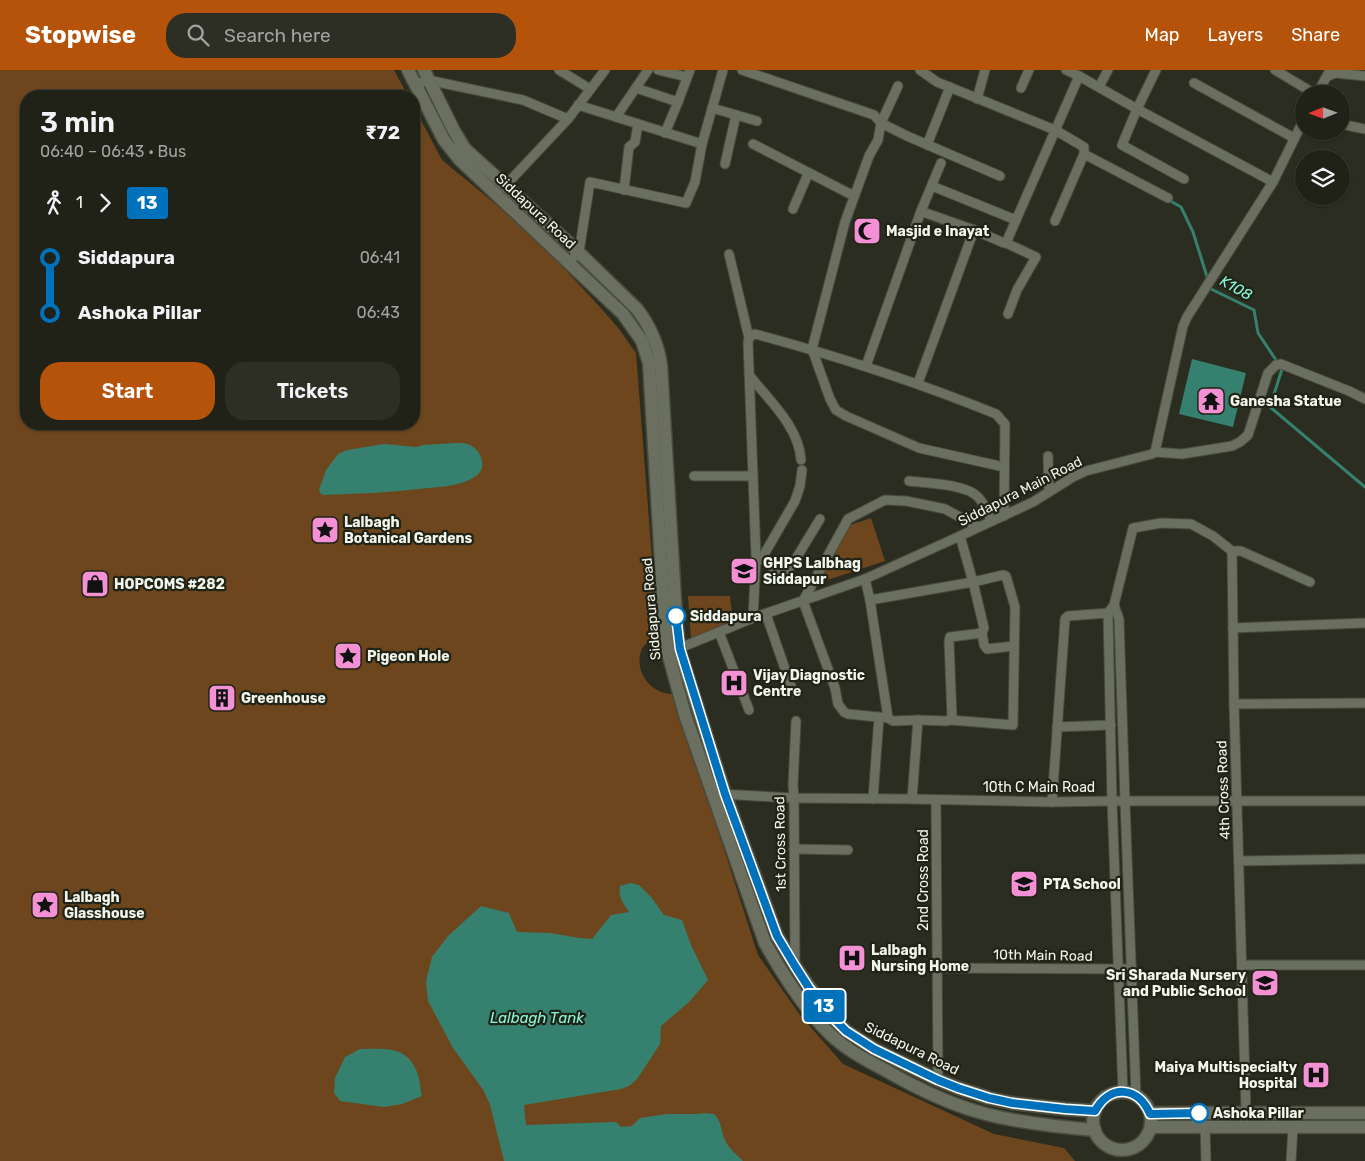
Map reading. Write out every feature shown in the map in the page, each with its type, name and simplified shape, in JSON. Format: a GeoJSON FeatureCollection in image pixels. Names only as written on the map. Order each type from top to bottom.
{"type":"FeatureCollection","features":[{"type":"Feature","properties":{"kind":"main road","name":"Siddapura Road"},"geometry":{"type":"LineString","coordinates":[[408,70],[418,90]]}},
{"type":"Feature","properties":{"kind":"main road","name":"Siddapura Road"},"geometry":{"type":"LineString","coordinates":[[426,75],[465,149],[579,252],[637,309],[645,320],[658,348],[661,365],[676,616],[674,651]]}},
{"type":"Feature","properties":{"kind":"main road","name":"Siddapura Road"},"geometry":{"type":"LineString","coordinates":[[420,94],[444,140],[460,160],[623,314],[642,341],[649,363],[674,651],[765,943],[785,976],[800,998],[832,1036],[852,1051],[899,1078],[954,1103],[984,1113],[1068,1128],[1095,1130]]}},
{"type":"Feature","properties":{"kind":"main road","name":"Siddapura Road"},"geometry":{"type":"LineString","coordinates":[[719,794],[777,936],[795,966],[818,998],[846,1031],[874,1049],[938,1080],[989,1098],[1012,1103],[1095,1111]]}},
{"type":"Feature","properties":{"kind":"main road"},"geometry":{"type":"LineString","coordinates":[[1114,1093],[1132,1093],[1140,1098],[1150,1114],[1151,1127],[1148,1135],[1142,1143],[1120,1155],[1099,1139],[1095,1130],[1093,1120],[1099,1103],[1114,1093]]}},
{"type":"Feature","properties":{"kind":"main road"},"geometry":{"type":"LineString","coordinates":[[1150,1114],[1365,1113]]}},
{"type":"Feature","properties":{"kind":"main road"},"geometry":{"type":"LineString","coordinates":[[1151,1127],[1365,1127]]}},
{"type":"Feature","properties":{"kind":"street"},"geometry":{"type":"LineString","coordinates":[[506,186],[568,118],[605,70]]}},
{"type":"Feature","properties":{"kind":"street"},"geometry":{"type":"LineString","coordinates":[[616,117],[648,70]]}},
{"type":"Feature","properties":{"kind":"street"},"geometry":{"type":"LineString","coordinates":[[658,70],[688,74],[665,133]]}},
{"type":"Feature","properties":{"kind":"street"},"geometry":{"type":"LineString","coordinates":[[569,262],[579,252],[590,182],[686,204],[695,182],[702,144],[723,70]]}},
{"type":"Feature","properties":{"kind":"street"},"geometry":{"type":"LineString","coordinates":[[742,70],[874,116],[881,123],[907,136],[1000,176]]}},
{"type":"Feature","properties":{"kind":"street"},"geometry":{"type":"LineString","coordinates":[[920,70],[938,82],[1054,130],[1084,147],[1084,154],[1055,221]]}},
{"type":"Feature","properties":{"kind":"street"},"geometry":{"type":"LineString","coordinates":[[977,99],[985,70]]}},
{"type":"Feature","properties":{"kind":"street"},"geometry":{"type":"LineString","coordinates":[[1022,88],[1029,70]]}},
{"type":"Feature","properties":{"kind":"street"},"geometry":{"type":"LineString","coordinates":[[1066,70],[1273,182]]}},
{"type":"Feature","properties":{"kind":"street"},"geometry":{"type":"LineString","coordinates":[[1099,88],[1108,70]]}},
{"type":"Feature","properties":{"kind":"street"},"geometry":{"type":"LineString","coordinates":[[1156,70],[1122,145],[1184,179]]}},
{"type":"Feature","properties":{"kind":"street"},"geometry":{"type":"LineString","coordinates":[[1274,70],[1300,85]]}},
{"type":"Feature","properties":{"kind":"street"},"geometry":{"type":"LineString","coordinates":[[565,71],[590,89]]}},
{"type":"Feature","properties":{"kind":"street"},"geometry":{"type":"LineString","coordinates":[[1322,85],[1329,73],[1365,76]]}},
{"type":"Feature","properties":{"kind":"street"},"geometry":{"type":"LineString","coordinates":[[415,85],[426,75],[523,100],[568,118]]}},
{"type":"Feature","properties":{"kind":"street"},"geometry":{"type":"LineString","coordinates":[[1006,242],[1079,76]]}},
{"type":"Feature","properties":{"kind":"street"},"geometry":{"type":"LineString","coordinates":[[1194,83],[1294,138],[1273,182],[1186,317],[1156,452],[1182,454],[1232,446],[1240,442],[1248,435],[1268,373],[1276,365],[1282,364],[1365,399]]}},
{"type":"Feature","properties":{"kind":"street"},"geometry":{"type":"LineString","coordinates":[[898,86],[881,123],[878,140],[869,156],[845,222],[812,349],[830,399],[836,410],[919,448],[1004,467]]}},
{"type":"Feature","properties":{"kind":"street"},"geometry":{"type":"LineString","coordinates":[[927,145],[950,87]]}},
{"type":"Feature","properties":{"kind":"street"},"geometry":{"type":"LineString","coordinates":[[636,88],[678,102]]}},
{"type":"Feature","properties":{"kind":"street"},"geometry":{"type":"LineString","coordinates":[[578,105],[702,144]]}},
{"type":"Feature","properties":{"kind":"street"},"geometry":{"type":"LineString","coordinates":[[712,108],[757,121]]}},
{"type":"Feature","properties":{"kind":"street"},"geometry":{"type":"LineString","coordinates":[[725,164],[736,115]]}},
{"type":"Feature","properties":{"kind":"street"},"geometry":{"type":"LineString","coordinates":[[624,190],[629,147],[635,142],[638,124]]}},
{"type":"Feature","properties":{"kind":"street"},"geometry":{"type":"LineString","coordinates":[[1350,126],[1365,129]]}},
{"type":"Feature","properties":{"kind":"street"},"geometry":{"type":"LineString","coordinates":[[753,144],[854,196]]}},
{"type":"Feature","properties":{"kind":"street"},"geometry":{"type":"LineString","coordinates":[[1084,154],[1168,198]]}},
{"type":"Feature","properties":{"kind":"street"},"geometry":{"type":"LineString","coordinates":[[866,366],[921,211],[941,163]]}},
{"type":"Feature","properties":{"kind":"street"},"geometry":{"type":"LineString","coordinates":[[793,209],[808,174]]}},
{"type":"Feature","properties":{"kind":"street"},"geometry":{"type":"LineString","coordinates":[[932,186],[1016,220]]}},
{"type":"Feature","properties":{"kind":"street"},"geometry":{"type":"LineString","coordinates":[[923,212],[1004,243],[1006,242],[1036,257],[1017,290],[1008,314]]}},
{"type":"Feature","properties":{"kind":"street"},"geometry":{"type":"LineString","coordinates":[[918,383],[974,230]]}},
{"type":"Feature","properties":{"kind":"street"},"geometry":{"type":"LineString","coordinates":[[729,254],[749,338],[753,476],[759,560],[753,618]]}},
{"type":"Feature","properties":{"kind":"street"},"geometry":{"type":"LineString","coordinates":[[749,338],[754,334],[812,349],[918,383],[996,414],[1005,424],[1004,516]]}},
{"type":"Feature","properties":{"kind":"street"},"geometry":{"type":"LineString","coordinates":[[749,375],[792,429],[798,441],[801,465],[800,486],[795,501],[759,560]]}},
{"type":"Feature","properties":{"kind":"street","name":"Siddapura Main Road"},"geometry":{"type":"LineString","coordinates":[[674,651],[753,618],[865,579],[1033,502],[1086,471],[1156,452]]}},
{"type":"Feature","properties":{"kind":"street"},"geometry":{"type":"LineString","coordinates":[[1048,456],[1049,492]]}},
{"type":"Feature","properties":{"kind":"street"},"geometry":{"type":"LineString","coordinates":[[694,476],[753,476]]}},
{"type":"Feature","properties":{"kind":"street"},"geometry":{"type":"LineString","coordinates":[[909,481],[969,490],[979,498],[992,521]]}},
{"type":"Feature","properties":{"kind":"street"},"geometry":{"type":"LineString","coordinates":[[870,600],[1006,576],[1015,608],[1013,726],[950,720],[893,721],[844,712],[838,704],[835,688],[803,601],[848,520],[885,500],[906,501],[945,509],[978,527]]}},
{"type":"Feature","properties":{"kind":"street"},"geometry":{"type":"LineString","coordinates":[[759,560],[768,566],[786,571],[792,565],[820,519]]}},
{"type":"Feature","properties":{"kind":"street"},"geometry":{"type":"LineString","coordinates":[[1122,1092],[1108,614],[1114,605],[1133,528],[1161,523],[1191,524],[1213,536],[1232,550],[1241,550],[1310,582]]}},
{"type":"Feature","properties":{"kind":"street"},"geometry":{"type":"LineString","coordinates":[[960,536],[984,628],[982,633],[984,646],[988,649],[1014,646]]}},
{"type":"Feature","properties":{"kind":"street","name":"4th Cross Road"},"geometry":{"type":"LineString","coordinates":[[1232,550],[1234,704],[1246,1113]]}},
{"type":"Feature","properties":{"kind":"street"},"geometry":{"type":"LineString","coordinates":[[865,579],[870,600],[884,718],[873,799]]}},
{"type":"Feature","properties":{"kind":"street"},"geometry":{"type":"LineString","coordinates":[[1114,605],[1119,619],[1136,1096]]}},
{"type":"Feature","properties":{"kind":"street"},"geometry":{"type":"LineString","coordinates":[[766,614],[793,692]]}},
{"type":"Feature","properties":{"kind":"street"},"geometry":{"type":"LineString","coordinates":[[1052,802],[1065,619],[1068,616],[1108,614]]}},
{"type":"Feature","properties":{"kind":"street"},"geometry":{"type":"LineString","coordinates":[[1233,628],[1365,623]]}},
{"type":"Feature","properties":{"kind":"street"},"geometry":{"type":"LineString","coordinates":[[719,632],[749,710]]}},
{"type":"Feature","properties":{"kind":"street"},"geometry":{"type":"LineString","coordinates":[[950,720],[952,718],[950,637],[982,633]]}},
{"type":"Feature","properties":{"kind":"street"},"geometry":{"type":"LineString","coordinates":[[1234,704],[1365,703]]}},
{"type":"Feature","properties":{"kind":"street"},"geometry":{"type":"LineString","coordinates":[[912,799],[918,720]]}},
{"type":"Feature","properties":{"kind":"street","name":"1st Cross Road"},"geometry":{"type":"LineString","coordinates":[[795,966],[793,785],[796,721]]}},
{"type":"Feature","properties":{"kind":"street"},"geometry":{"type":"LineString","coordinates":[[1057,727],[1111,725]]}},
{"type":"Feature","properties":{"kind":"street","name":"10th C Main Road"},"geometry":{"type":"LineString","coordinates":[[719,794],[794,798],[1052,802],[1365,801]]}},
{"type":"Feature","properties":{"kind":"street","name":"2nd Cross Road"},"geometry":{"type":"LineString","coordinates":[[936,800],[938,1080]]}},
{"type":"Feature","properties":{"kind":"street"},"geometry":{"type":"LineString","coordinates":[[794,849],[848,850]]}},
{"type":"Feature","properties":{"kind":"street"},"geometry":{"type":"LineString","coordinates":[[1239,861],[1365,859]]}},
{"type":"Feature","properties":{"kind":"street"},"geometry":{"type":"LineString","coordinates":[[1242,965],[1365,965]]}},
{"type":"Feature","properties":{"kind":"street","name":"10th Main Road"},"geometry":{"type":"LineString","coordinates":[[937,968],[1132,969]]}},
{"type":"Feature","properties":{"kind":"street"},"geometry":{"type":"LineString","coordinates":[[1205,1127],[1206,1161]]}},
{"type":"Feature","properties":{"kind":"street"},"geometry":{"type":"LineString","coordinates":[[1291,1161],[1293,1127]]}},
{"type":"Feature","properties":{"kind":"shaded area","name":"Lalbagh Botanical Gardens"},"geometry":{"type":"Polygon","coordinates":[[[0,70],[394,70],[405,90],[20,90],[20,430],[420,430],[420,118],[442,160],[531,233],[600,307],[636,353],[658,636],[648,642],[642,649],[640,667],[643,675],[652,687],[659,691],[674,694],[758,955],[800,1015],[843,1064],[994,1134],[1064,1148],[1075,1161],[0,1161],[0,70]]]}},
{"type":"Feature","properties":{"kind":"shaded area"},"geometry":{"type":"Polygon","coordinates":[[[871,518],[885,561],[815,584],[844,527],[871,518]]]}},
{"type":"Feature","properties":{"kind":"shaded area"},"geometry":{"type":"Polygon","coordinates":[[[688,596],[730,596],[733,622],[691,639],[688,596]]]}},
{"type":"Feature","properties":{"kind":"water"},"geometry":{"type":"Polygon","coordinates":[[[1192,359],[1246,373],[1233,427],[1179,414],[1192,359]]]}},
{"type":"Feature","properties":{"kind":"water"},"geometry":{"type":"Polygon","coordinates":[[[465,443],[474,447],[482,459],[480,473],[465,482],[402,491],[324,495],[319,490],[326,470],[338,454],[347,450],[384,444],[416,447],[465,443]]]}},
{"type":"Feature","properties":{"kind":"water","name":"Lalbagh Tank"},"geometry":{"type":"Polygon","coordinates":[[[630,883],[639,885],[651,897],[664,915],[682,920],[691,945],[708,980],[689,1002],[661,1026],[660,1044],[637,1079],[629,1086],[621,1089],[524,1105],[526,1125],[616,1122],[621,1127],[632,1126],[640,1118],[667,1114],[714,1114],[720,1124],[726,1143],[743,1161],[504,1161],[490,1105],[484,1091],[453,1048],[428,1001],[426,981],[432,957],[448,936],[481,906],[509,913],[517,932],[550,933],[592,939],[611,915],[629,912],[621,900],[620,886],[630,883]]]}},
{"type":"Feature","properties":{"kind":"water"},"geometry":{"type":"Polygon","coordinates":[[[360,1049],[394,1050],[407,1057],[417,1072],[422,1096],[402,1104],[384,1107],[340,1101],[334,1093],[335,1078],[345,1057],[360,1049]]]}},
{"type":"Feature","properties":{"kind":"waterway","name":"K108"},"geometry":{"type":"LineString","coordinates":[[1167,199],[1181,207],[1193,232],[1208,280]]}},
{"type":"Feature","properties":{"kind":"waterway","name":"K108"},"geometry":{"type":"LineString","coordinates":[[1210,286],[1211,289],[1254,310],[1258,333],[1282,369],[1270,407],[1365,487]]}},
{"type":"Feature","properties":{"kind":"bus line","name":"13"},"geometry":{"type":"LineString","coordinates":[[676,616],[680,649],[725,794],[777,936],[809,988],[846,1031],[874,1049],[938,1080],[989,1098],[1039,1107],[1095,1111],[1099,1103],[1106,1097],[1122,1092],[1132,1093],[1140,1098],[1150,1114],[1199,1113]]}},
{"type":"Feature","properties":{"kind":"place","name":"Masjid e Inayat"},"geometry":{"type":"Point","coordinates":[867,231]}},
{"type":"Feature","properties":{"kind":"place","name":"Ganesha Statue"},"geometry":{"type":"Point","coordinates":[1211,401]}},
{"type":"Feature","properties":{"kind":"place","name":"Lalbagh Botanical Gardens"},"geometry":{"type":"Point","coordinates":[325,530]}},
{"type":"Feature","properties":{"kind":"place","name":"GHPS Lalbhag Siddapur"},"geometry":{"type":"Point","coordinates":[744,571]}},
{"type":"Feature","properties":{"kind":"place","name":"HOPCOMS #282"},"geometry":{"type":"Point","coordinates":[95,584]}},
{"type":"Feature","properties":{"kind":"place","name":"Siddapura"},"geometry":{"type":"Point","coordinates":[676,616]}},
{"type":"Feature","properties":{"kind":"place","name":"Pigeon Hole"},"geometry":{"type":"Point","coordinates":[348,656]}},
{"type":"Feature","properties":{"kind":"place","name":"Vijay Diagnostic Centre"},"geometry":{"type":"Point","coordinates":[734,683]}},
{"type":"Feature","properties":{"kind":"place","name":"Greenhouse"},"geometry":{"type":"Point","coordinates":[222,698]}},
{"type":"Feature","properties":{"kind":"place","name":"PTA School"},"geometry":{"type":"Point","coordinates":[1024,884]}},
{"type":"Feature","properties":{"kind":"place","name":"Lalbagh Glasshouse"},"geometry":{"type":"Point","coordinates":[45,905]}},
{"type":"Feature","properties":{"kind":"place","name":"Lalbagh Nursing Home"},"geometry":{"type":"Point","coordinates":[852,958]}},
{"type":"Feature","properties":{"kind":"place","name":"Sri Sharada Nursery and Public School"},"geometry":{"type":"Point","coordinates":[1265,983]}},
{"type":"Feature","properties":{"kind":"place","name":"Maiya Multispecialty Hospital"},"geometry":{"type":"Point","coordinates":[1316,1075]}},
{"type":"Feature","properties":{"kind":"place","name":"Ashoka Pillar"},"geometry":{"type":"Point","coordinates":[1199,1113]}}]}
